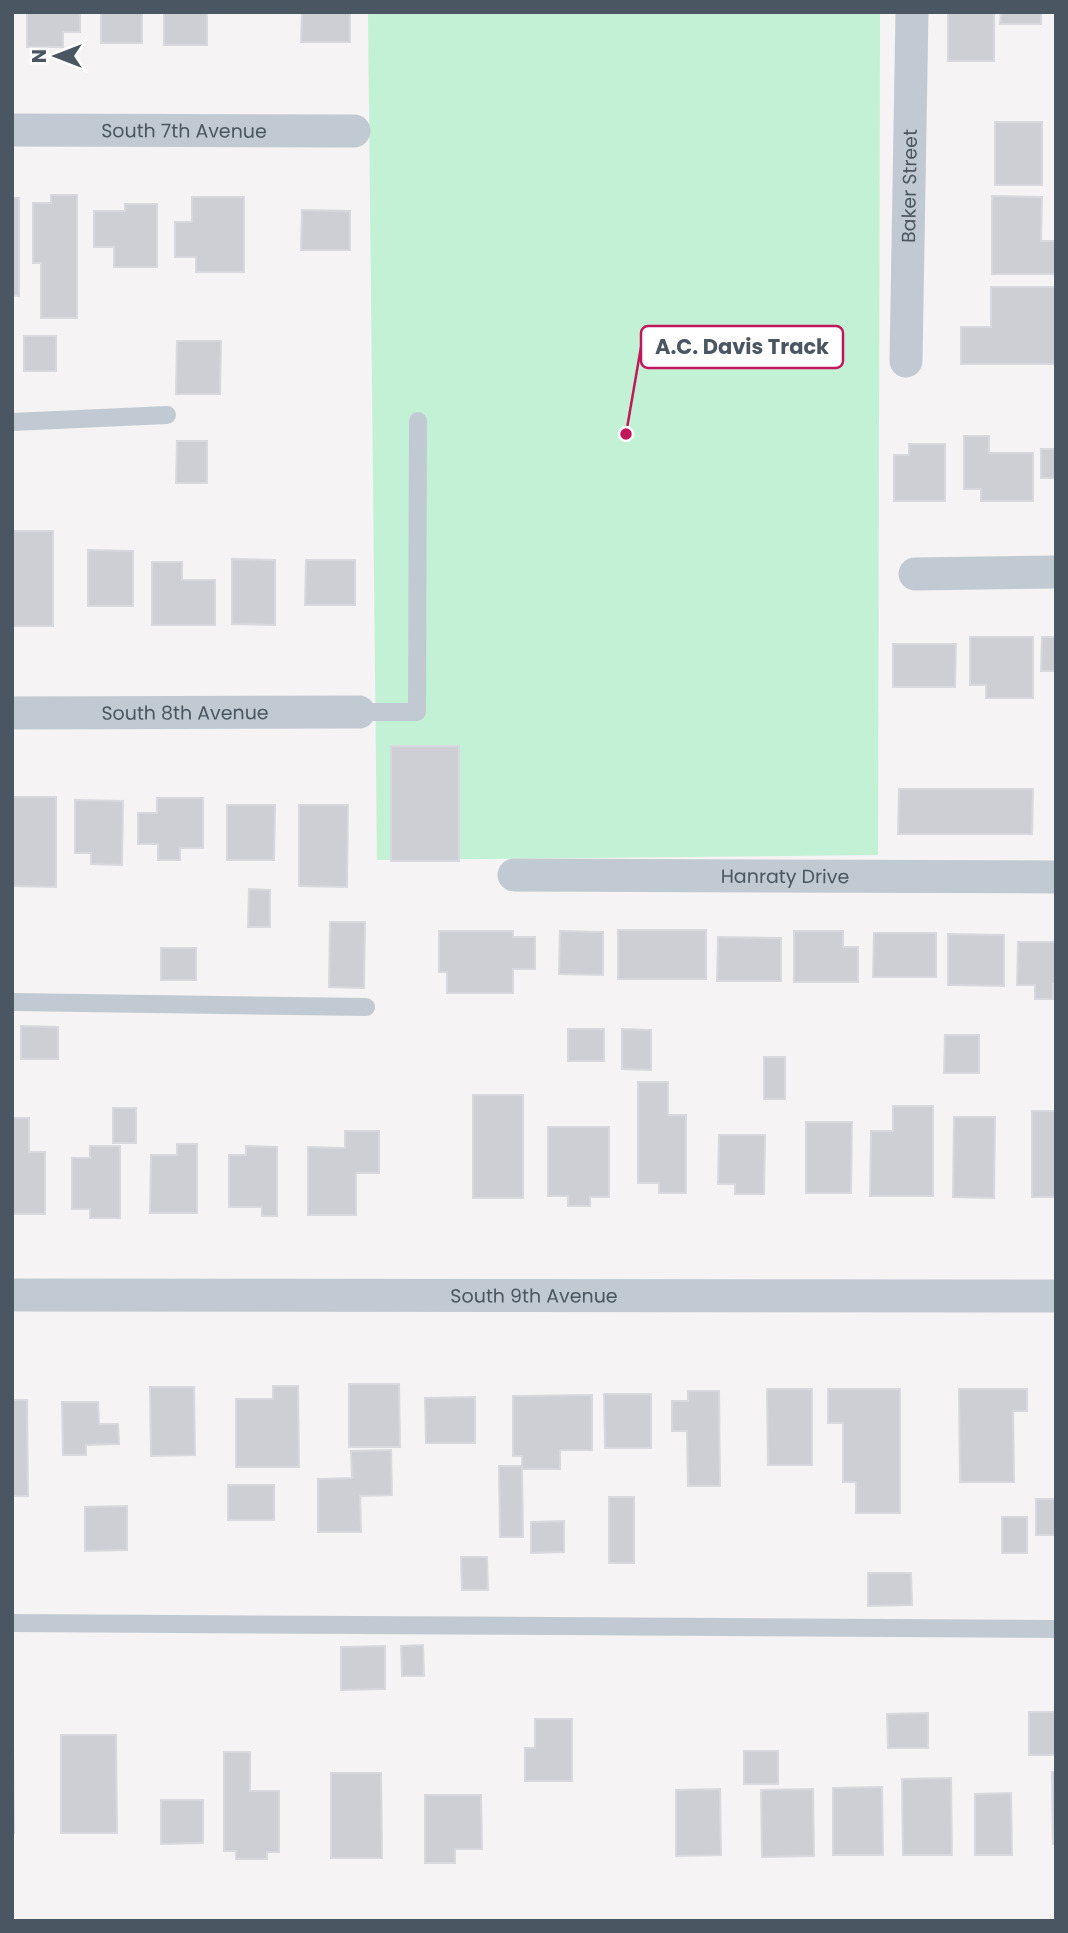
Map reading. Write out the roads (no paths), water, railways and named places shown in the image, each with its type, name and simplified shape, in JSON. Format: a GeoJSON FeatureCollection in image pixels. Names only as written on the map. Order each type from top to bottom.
{"type":"FeatureCollection","features":[{"type":"Feature","properties":{"kind":"street","name":"Baker Street"},"geometry":{"type":"LineString","coordinates":[[906,361],[912,12]]}},
{"type":"Feature","properties":{"kind":"street","name":"South 7th Avenue"},"geometry":{"type":"LineString","coordinates":[[12,130],[354,131]]}},
{"type":"Feature","properties":{"kind":"street"},"geometry":{"type":"LineString","coordinates":[[915,573],[1056,572]]}},
{"type":"Feature","properties":{"kind":"street","name":"South 8th Avenue"},"geometry":{"type":"LineString","coordinates":[[12,713],[359,712]]}},
{"type":"Feature","properties":{"kind":"street","name":"Hanraty Drive"},"geometry":{"type":"LineString","coordinates":[[514,875],[1056,877]]}},
{"type":"Feature","properties":{"kind":"street","name":"South 9th Avenue"},"geometry":{"type":"LineString","coordinates":[[12,1295],[1056,1296]]}},
{"type":"Feature","properties":{"kind":"lane"},"geometry":{"type":"LineString","coordinates":[[12,422],[167,415]]}},
{"type":"Feature","properties":{"kind":"lane"},"geometry":{"type":"LineString","coordinates":[[359,712],[417,712],[418,421]]}},
{"type":"Feature","properties":{"kind":"lane"},"geometry":{"type":"LineString","coordinates":[[12,1002],[366,1007]]}},
{"type":"Feature","properties":{"kind":"lane"},"geometry":{"type":"LineString","coordinates":[[12,1623],[1056,1629]]}},
{"type":"Feature","properties":{"kind":"place","name":"A.C. Davis Track"},"geometry":{"type":"Point","coordinates":[626,434]}}]}
